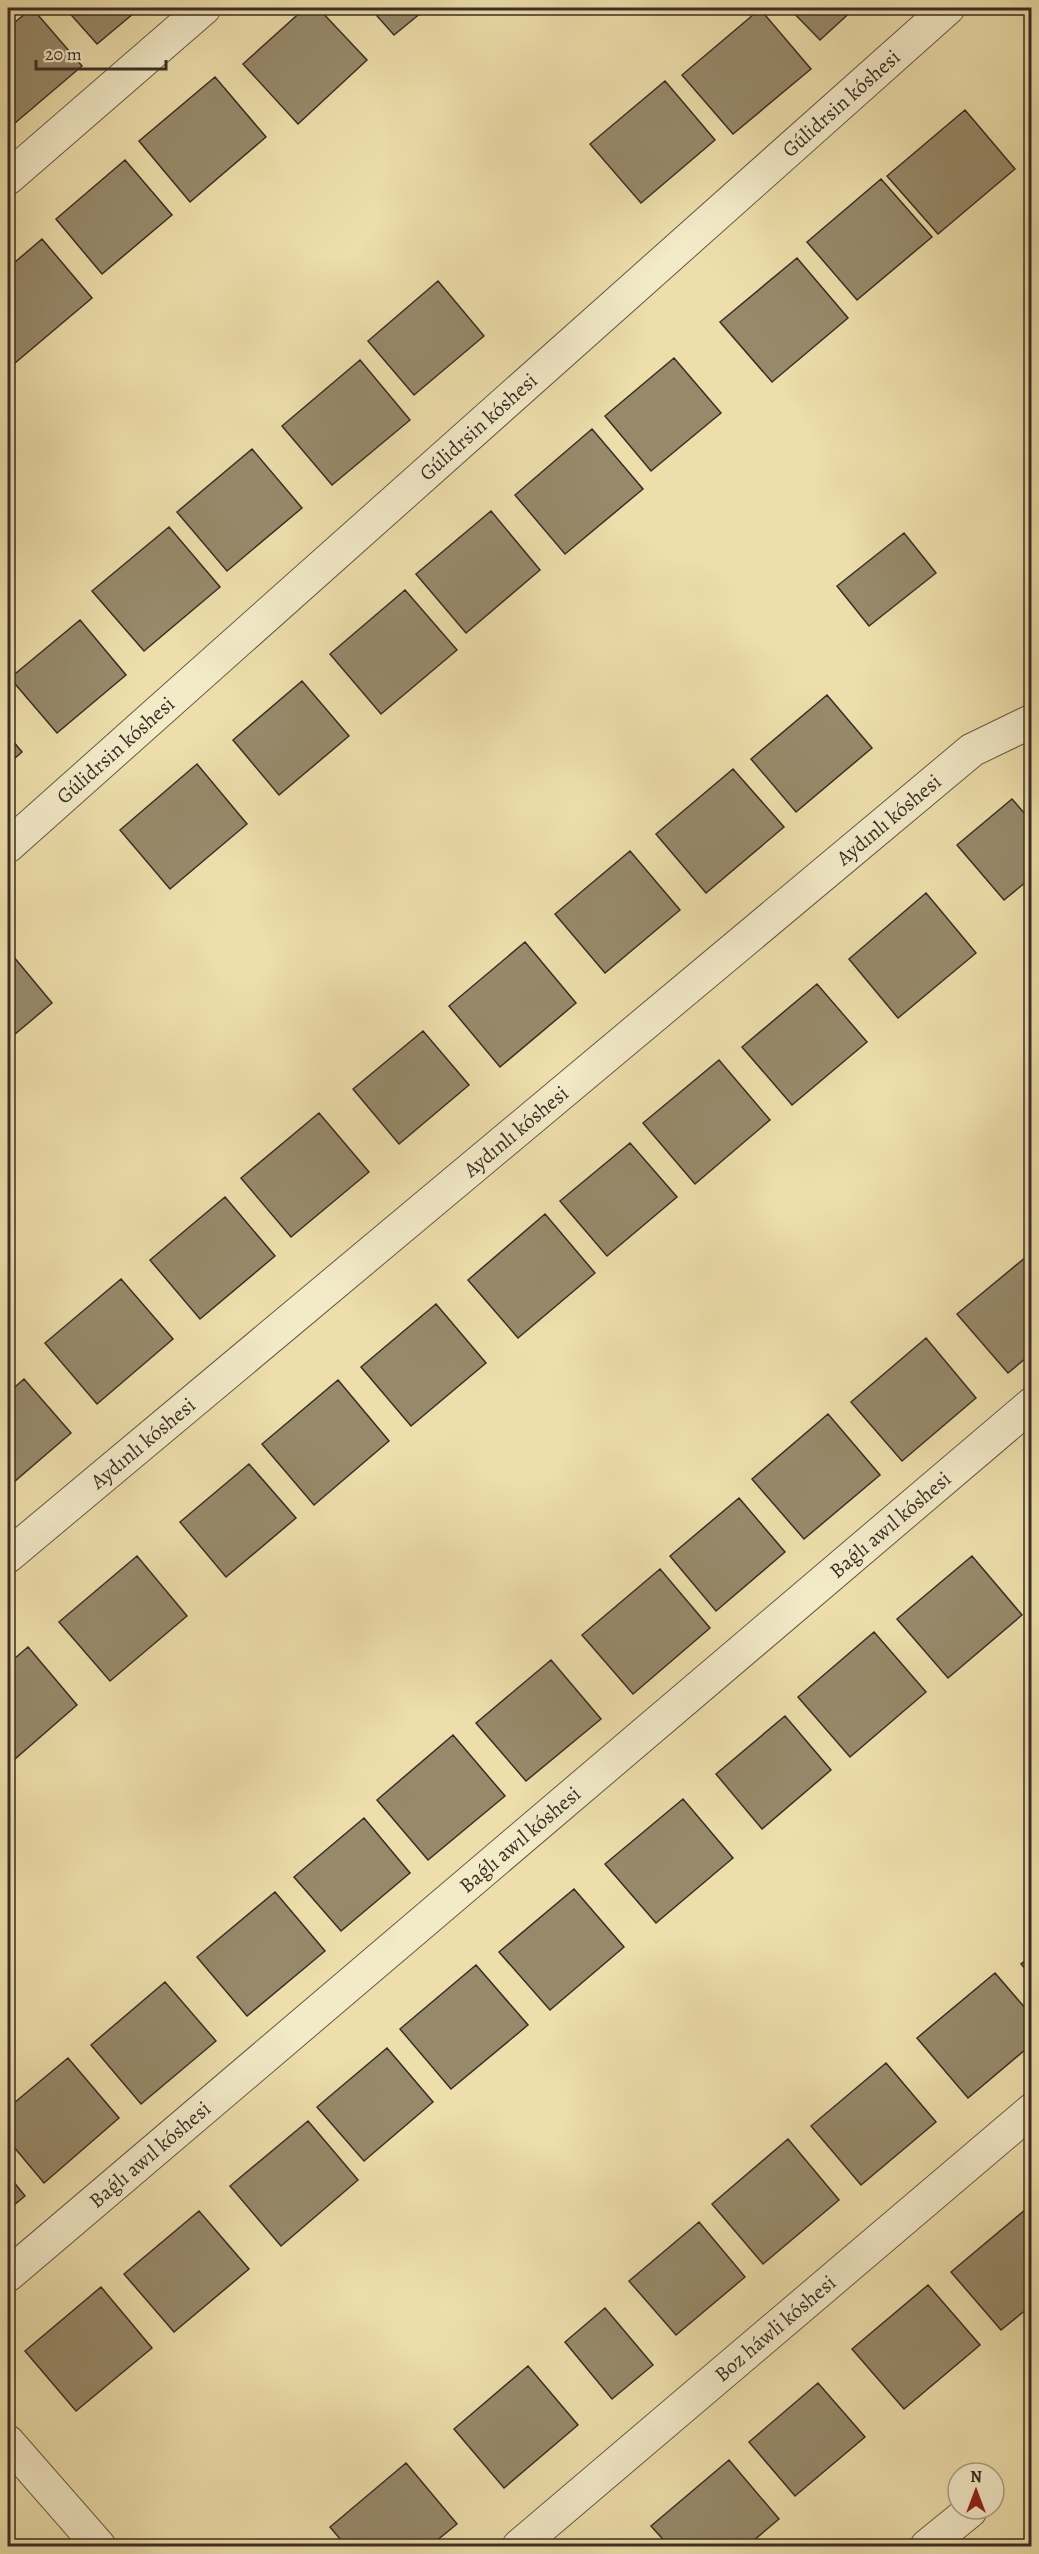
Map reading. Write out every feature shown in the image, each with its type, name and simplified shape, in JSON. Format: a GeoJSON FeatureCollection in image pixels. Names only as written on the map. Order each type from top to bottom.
{"type":"FeatureCollection","features":[{"type":"Feature","properties":{"kind":"street"},"geometry":{"type":"LineString","coordinates":[[8,178],[204,8]]}},
{"type":"Feature","properties":{"kind":"street","name":"Gúlidrsin kóshesi"},"geometry":{"type":"LineString","coordinates":[[8,846],[948,8]]}},
{"type":"Feature","properties":{"kind":"street","name":"Aydınlı kóshesi"},"geometry":{"type":"LineString","coordinates":[[8,1556],[972,750],[1032,721]]}},
{"type":"Feature","properties":{"kind":"street","name":"Baǵlı awıl kóshesi"},"geometry":{"type":"LineString","coordinates":[[8,2275],[1032,1404]]}},
{"type":"Feature","properties":{"kind":"street","name":"Boz háwli kóshesi"},"geometry":{"type":"LineString","coordinates":[[519,2547],[1032,2110]]}},
{"type":"Feature","properties":{"kind":"street"},"geometry":{"type":"LineString","coordinates":[[8,2442],[99,2547]]}},
{"type":"Feature","properties":{"kind":"street"},"geometry":{"type":"LineString","coordinates":[[927,2547],[958,2521]]}},
{"type":"Feature","properties":{"kind":"building"},"geometry":{"type":"Polygon","coordinates":[[[32,8],[82,66],[8,129],[8,28],[32,8]]]}},
{"type":"Feature","properties":{"kind":"building"},"geometry":{"type":"Polygon","coordinates":[[[65,8],[140,8],[97,44],[65,8]]]}},
{"type":"Feature","properties":{"kind":"building"},"geometry":{"type":"Polygon","coordinates":[[[305,8],[318,8],[367,60],[298,124],[243,64],[305,8]]]}},
{"type":"Feature","properties":{"kind":"building"},"geometry":{"type":"Polygon","coordinates":[[[370,8],[427,8],[394,35],[370,8]]]}},
{"type":"Feature","properties":{"kind":"building"},"geometry":{"type":"Polygon","coordinates":[[[789,8],[855,8],[820,40],[789,8]]]}},
{"type":"Feature","properties":{"kind":"building"},"geometry":{"type":"Polygon","coordinates":[[[760,9],[811,69],[733,134],[682,75],[760,9]]]}},
{"type":"Feature","properties":{"kind":"building"},"geometry":{"type":"Polygon","coordinates":[[[215,77],[266,137],[190,202],[139,141],[215,77]]]}},
{"type":"Feature","properties":{"kind":"building"},"geometry":{"type":"Polygon","coordinates":[[[665,81],[715,140],[641,203],[590,144],[665,81]]]}},
{"type":"Feature","properties":{"kind":"building"},"geometry":{"type":"Polygon","coordinates":[[[965,110],[1015,169],[938,234],[887,176],[965,110]]]}},
{"type":"Feature","properties":{"kind":"building"},"geometry":{"type":"Polygon","coordinates":[[[125,160],[172,215],[102,274],[56,219],[125,160]]]}},
{"type":"Feature","properties":{"kind":"building"},"geometry":{"type":"Polygon","coordinates":[[[881,179],[932,237],[857,300],[807,242],[881,179]]]}},
{"type":"Feature","properties":{"kind":"building"},"geometry":{"type":"Polygon","coordinates":[[[42,239],[92,298],[15,363],[8,355],[8,268],[42,239]]]}},
{"type":"Feature","properties":{"kind":"building"},"geometry":{"type":"Polygon","coordinates":[[[797,258],[848,318],[772,382],[720,322],[797,258]]]}},
{"type":"Feature","properties":{"kind":"building"},"geometry":{"type":"Polygon","coordinates":[[[438,281],[484,336],[414,395],[368,341],[438,281]]]}},
{"type":"Feature","properties":{"kind":"building"},"geometry":{"type":"Polygon","coordinates":[[[674,358],[721,413],[651,471],[605,416],[674,358]]]}},
{"type":"Feature","properties":{"kind":"building"},"geometry":{"type":"Polygon","coordinates":[[[360,360],[410,420],[332,485],[282,426],[360,360]]]}},
{"type":"Feature","properties":{"kind":"building"},"geometry":{"type":"Polygon","coordinates":[[[592,429],[643,489],[565,554],[515,495],[592,429]]]}},
{"type":"Feature","properties":{"kind":"building"},"geometry":{"type":"Polygon","coordinates":[[[252,449],[302,508],[227,571],[177,512],[252,449]]]}},
{"type":"Feature","properties":{"kind":"building"},"geometry":{"type":"Polygon","coordinates":[[[491,511],[540,570],[466,633],[416,574],[491,511]]]}},
{"type":"Feature","properties":{"kind":"building"},"geometry":{"type":"Polygon","coordinates":[[[169,527],[220,587],[144,651],[92,591],[169,527]]]}},
{"type":"Feature","properties":{"kind":"building"},"geometry":{"type":"Polygon","coordinates":[[[904,533],[936,573],[869,626],[837,586],[904,533]]]}},
{"type":"Feature","properties":{"kind":"building"},"geometry":{"type":"Polygon","coordinates":[[[405,590],[457,650],[381,714],[330,654],[405,590]]]}},
{"type":"Feature","properties":{"kind":"building"},"geometry":{"type":"Polygon","coordinates":[[[80,620],[126,675],[57,733],[10,678],[80,620]]]}},
{"type":"Feature","properties":{"kind":"building"},"geometry":{"type":"Polygon","coordinates":[[[302,681],[349,736],[279,795],[233,740],[302,681]]]}},
{"type":"Feature","properties":{"kind":"building"},"geometry":{"type":"Polygon","coordinates":[[[827,695],[872,748],[796,812],[751,759],[827,695]]]}},
{"type":"Feature","properties":{"kind":"building"},"geometry":{"type":"Polygon","coordinates":[[[8,735],[22,752],[8,764],[8,735]]]}},
{"type":"Feature","properties":{"kind":"building"},"geometry":{"type":"Polygon","coordinates":[[[197,764],[247,824],[170,889],[120,830],[197,764]]]}},
{"type":"Feature","properties":{"kind":"building"},"geometry":{"type":"Polygon","coordinates":[[[733,769],[784,827],[706,893],[656,834],[733,769]]]}},
{"type":"Feature","properties":{"kind":"building"},"geometry":{"type":"Polygon","coordinates":[[[1012,799],[1032,822],[1032,877],[1004,900],[957,845],[1012,799]]]}},
{"type":"Feature","properties":{"kind":"building"},"geometry":{"type":"Polygon","coordinates":[[[630,851],[680,910],[605,973],[555,914],[630,851]]]}},
{"type":"Feature","properties":{"kind":"building"},"geometry":{"type":"Polygon","coordinates":[[[926,893],[976,953],[898,1018],[849,959],[926,893]]]}},
{"type":"Feature","properties":{"kind":"building"},"geometry":{"type":"Polygon","coordinates":[[[525,942],[576,1003],[500,1067],[449,1006],[525,942]]]}},
{"type":"Feature","properties":{"kind":"building"},"geometry":{"type":"Polygon","coordinates":[[[8,950],[52,1003],[8,1040],[8,950]]]}},
{"type":"Feature","properties":{"kind":"building"},"geometry":{"type":"Polygon","coordinates":[[[817,984],[867,1042],[792,1105],[742,1047],[817,984]]]}},
{"type":"Feature","properties":{"kind":"building"},"geometry":{"type":"Polygon","coordinates":[[[423,1031],[469,1085],[399,1144],[353,1089],[423,1031]]]}},
{"type":"Feature","properties":{"kind":"building"},"geometry":{"type":"Polygon","coordinates":[[[719,1060],[770,1120],[695,1184],[643,1123],[719,1060]]]}},
{"type":"Feature","properties":{"kind":"building"},"geometry":{"type":"Polygon","coordinates":[[[319,1113],[369,1172],[291,1237],[241,1178],[319,1113]]]}},
{"type":"Feature","properties":{"kind":"building"},"geometry":{"type":"Polygon","coordinates":[[[630,1143],[677,1197],[607,1256],[560,1201],[630,1143]]]}},
{"type":"Feature","properties":{"kind":"building"},"geometry":{"type":"Polygon","coordinates":[[[225,1197],[275,1256],[200,1319],[150,1260],[225,1197]]]}},
{"type":"Feature","properties":{"kind":"building"},"geometry":{"type":"Polygon","coordinates":[[[545,1214],[595,1273],[518,1338],[468,1280],[545,1214]]]}},
{"type":"Feature","properties":{"kind":"building"},"geometry":{"type":"Polygon","coordinates":[[[1032,1252],[1032,1353],[1008,1373],[957,1314],[1032,1252]]]}},
{"type":"Feature","properties":{"kind":"building"},"geometry":{"type":"Polygon","coordinates":[[[121,1279],[173,1339],[97,1404],[45,1343],[121,1279]]]}},
{"type":"Feature","properties":{"kind":"building"},"geometry":{"type":"Polygon","coordinates":[[[436,1304],[486,1363],[411,1426],[361,1367],[436,1304]]]}},
{"type":"Feature","properties":{"kind":"building"},"geometry":{"type":"Polygon","coordinates":[[[926,1338],[976,1398],[902,1461],[851,1402],[926,1338]]]}},
{"type":"Feature","properties":{"kind":"building"},"geometry":{"type":"Polygon","coordinates":[[[24,1379],[71,1433],[8,1487],[8,1393],[24,1379]]]}},
{"type":"Feature","properties":{"kind":"building"},"geometry":{"type":"Polygon","coordinates":[[[338,1380],[389,1441],[314,1505],[262,1444],[338,1380]]]}},
{"type":"Feature","properties":{"kind":"building"},"geometry":{"type":"Polygon","coordinates":[[[828,1414],[880,1475],[804,1539],[752,1479],[828,1414]]]}},
{"type":"Feature","properties":{"kind":"building"},"geometry":{"type":"Polygon","coordinates":[[[249,1464],[296,1518],[226,1577],[180,1522],[249,1464]]]}},
{"type":"Feature","properties":{"kind":"building"},"geometry":{"type":"Polygon","coordinates":[[[739,1498],[785,1552],[716,1611],[670,1556],[739,1498]]]}},
{"type":"Feature","properties":{"kind":"building"},"geometry":{"type":"Polygon","coordinates":[[[137,1556],[187,1616],[110,1681],[59,1622],[137,1556]]]}},
{"type":"Feature","properties":{"kind":"building"},"geometry":{"type":"Polygon","coordinates":[[[972,1556],[1022,1615],[948,1678],[897,1619],[972,1556]]]}},
{"type":"Feature","properties":{"kind":"building"},"geometry":{"type":"Polygon","coordinates":[[[660,1569],[710,1628],[633,1694],[582,1635],[660,1569]]]}},
{"type":"Feature","properties":{"kind":"building"},"geometry":{"type":"Polygon","coordinates":[[[874,1632],[926,1692],[850,1757],[798,1697],[874,1632]]]}},
{"type":"Feature","properties":{"kind":"building"},"geometry":{"type":"Polygon","coordinates":[[[28,1647],[77,1705],[8,1765],[8,1664],[28,1647]]]}},
{"type":"Feature","properties":{"kind":"building"},"geometry":{"type":"Polygon","coordinates":[[[551,1660],[601,1719],[526,1781],[476,1723],[551,1660]]]}},
{"type":"Feature","properties":{"kind":"building"},"geometry":{"type":"Polygon","coordinates":[[[785,1716],[831,1770],[762,1829],[716,1774],[785,1716]]]}},
{"type":"Feature","properties":{"kind":"building"},"geometry":{"type":"Polygon","coordinates":[[[453,1735],[505,1796],[428,1860],[377,1800],[453,1735]]]}},
{"type":"Feature","properties":{"kind":"building"},"geometry":{"type":"Polygon","coordinates":[[[683,1799],[733,1858],[656,1923],[605,1864],[683,1799]]]}},
{"type":"Feature","properties":{"kind":"building"},"geometry":{"type":"Polygon","coordinates":[[[364,1818],[410,1873],[341,1931],[294,1877],[364,1818]]]}},
{"type":"Feature","properties":{"kind":"building"},"geometry":{"type":"Polygon","coordinates":[[[574,1889],[624,1947],[550,2010],[499,1952],[574,1889]]]}},
{"type":"Feature","properties":{"kind":"building"},"geometry":{"type":"Polygon","coordinates":[[[275,1892],[325,1951],[247,2016],[197,1957],[275,1892]]]}},
{"type":"Feature","properties":{"kind":"building"},"geometry":{"type":"Polygon","coordinates":[[[1032,1956],[1032,1977],[1021,1964],[1032,1956]]]}},
{"type":"Feature","properties":{"kind":"building"},"geometry":{"type":"Polygon","coordinates":[[[476,1965],[528,2025],[451,2089],[400,2029],[476,1965]]]}},
{"type":"Feature","properties":{"kind":"building"},"geometry":{"type":"Polygon","coordinates":[[[995,1973],[1032,2016],[1032,2044],[968,2098],[917,2038],[995,1973]]]}},
{"type":"Feature","properties":{"kind":"building"},"geometry":{"type":"Polygon","coordinates":[[[165,1982],[216,2041],[141,2104],[91,2045],[165,1982]]]}},
{"type":"Feature","properties":{"kind":"building"},"geometry":{"type":"Polygon","coordinates":[[[387,2048],[433,2102],[364,2161],[317,2107],[387,2048]]]}},
{"type":"Feature","properties":{"kind":"building"},"geometry":{"type":"Polygon","coordinates":[[[68,2058],[119,2118],[44,2183],[8,2140],[8,2108],[68,2058]]]}},
{"type":"Feature","properties":{"kind":"building"},"geometry":{"type":"Polygon","coordinates":[[[886,2063],[936,2122],[861,2185],[811,2126],[886,2063]]]}},
{"type":"Feature","properties":{"kind":"building"},"geometry":{"type":"Polygon","coordinates":[[[308,2121],[358,2180],[281,2246],[230,2186],[308,2121]]]}},
{"type":"Feature","properties":{"kind":"building"},"geometry":{"type":"Polygon","coordinates":[[[788,2139],[839,2200],[763,2264],[712,2204],[788,2139]]]}},
{"type":"Feature","properties":{"kind":"building"},"geometry":{"type":"Polygon","coordinates":[[[8,2175],[25,2196],[8,2210],[8,2175]]]}},
{"type":"Feature","properties":{"kind":"building"},"geometry":{"type":"Polygon","coordinates":[[[1026,2209],[1032,2215],[1032,2305],[1001,2330],[951,2272],[1026,2209]]]}},
{"type":"Feature","properties":{"kind":"building"},"geometry":{"type":"Polygon","coordinates":[[[199,2211],[249,2269],[174,2332],[124,2274],[199,2211]]]}},
{"type":"Feature","properties":{"kind":"building"},"geometry":{"type":"Polygon","coordinates":[[[699,2222],[745,2277],[676,2335],[629,2281],[699,2222]]]}},
{"type":"Feature","properties":{"kind":"building"},"geometry":{"type":"Polygon","coordinates":[[[928,2285],[980,2345],[904,2409],[852,2349],[928,2285]]]}},
{"type":"Feature","properties":{"kind":"building"},"geometry":{"type":"Polygon","coordinates":[[[101,2287],[152,2348],[76,2411],[25,2351],[101,2287]]]}},
{"type":"Feature","properties":{"kind":"building"},"geometry":{"type":"Polygon","coordinates":[[[605,2308],[653,2365],[612,2399],[565,2342],[605,2308]]]}},
{"type":"Feature","properties":{"kind":"building"},"geometry":{"type":"Polygon","coordinates":[[[528,2366],[578,2425],[504,2488],[454,2429],[528,2366]]]}},
{"type":"Feature","properties":{"kind":"building"},"geometry":{"type":"Polygon","coordinates":[[[818,2383],[865,2437],[795,2496],[749,2442],[818,2383]]]}},
{"type":"Feature","properties":{"kind":"building"},"geometry":{"type":"Polygon","coordinates":[[[729,2460],[779,2519],[747,2546],[669,2546],[651,2526],[729,2460]]]}},
{"type":"Feature","properties":{"kind":"building"},"geometry":{"type":"Polygon","coordinates":[[[406,2463],[457,2524],[430,2546],[346,2546],[330,2527],[406,2463]]]}}]}
